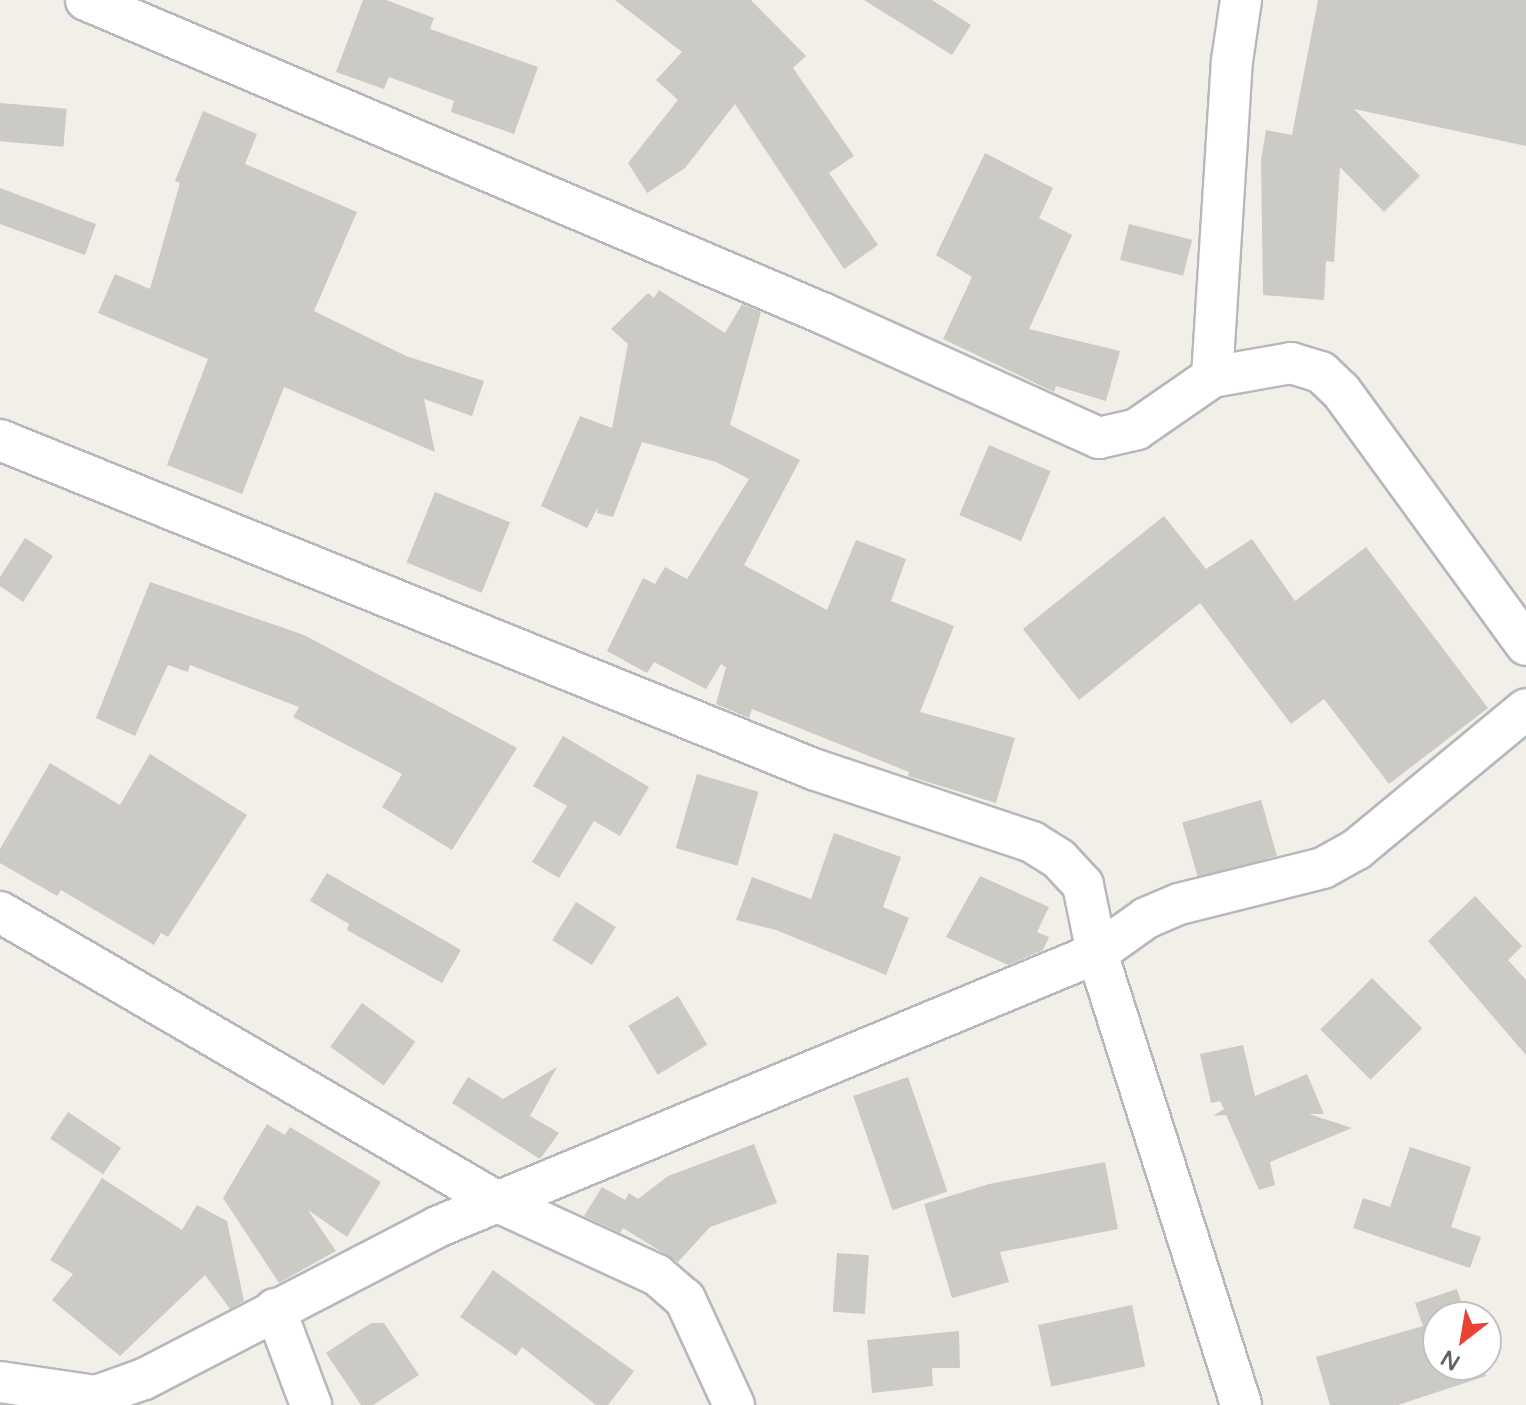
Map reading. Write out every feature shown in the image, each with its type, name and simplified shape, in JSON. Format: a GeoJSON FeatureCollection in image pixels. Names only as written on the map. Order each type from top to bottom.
{"type":"FeatureCollection","features":[{"type":"Feature","properties":{"kind":"street"},"geometry":{"type":"LineString","coordinates":[[86,0],[822,313],[1099,438],[1137,429],[1212,377],[1291,363],[1321,372],[1341,391],[1526,645]]}},
{"type":"Feature","properties":{"kind":"street"},"geometry":{"type":"LineString","coordinates":[[1212,377],[1232,61],[1241,0]]}},
{"type":"Feature","properties":{"kind":"street"},"geometry":{"type":"LineString","coordinates":[[0,440],[813,769],[1032,842],[1059,859],[1083,885],[1097,953],[1241,1405]]}},
{"type":"Feature","properties":{"kind":"street"},"geometry":{"type":"LineString","coordinates":[[0,1382],[96,1396],[144,1379],[275,1309],[496,1201],[1097,953],[1146,918],[1179,904],[1323,868],[1357,849],[1526,709]]}},
{"type":"Feature","properties":{"kind":"street"},"geometry":{"type":"LineString","coordinates":[[0,912],[496,1201],[666,1283],[685,1299],[706,1337],[734,1405]]}},
{"type":"Feature","properties":{"kind":"street"},"geometry":{"type":"LineString","coordinates":[[275,1309],[311,1405]]}},
{"type":"Feature","properties":{"kind":"building"},"geometry":{"type":"Polygon","coordinates":[[[363,0],[386,0],[434,18],[430,29],[538,67],[514,134],[451,112],[454,101],[389,77],[384,89],[336,72],[363,0]]]}},
{"type":"Feature","properties":{"kind":"building"},"geometry":{"type":"Polygon","coordinates":[[[615,0],[751,0],[806,56],[793,68],[854,156],[829,173],[878,245],[844,269],[735,104],[685,168],[647,193],[628,163],[678,100],[656,80],[682,52],[615,0]]]}},
{"type":"Feature","properties":{"kind":"building"},"geometry":{"type":"Polygon","coordinates":[[[864,0],[932,0],[971,25],[952,55],[864,0]]]}},
{"type":"Feature","properties":{"kind":"building"},"geometry":{"type":"Polygon","coordinates":[[[1318,0],[1526,0],[1526,146],[1354,109],[1420,176],[1384,212],[1340,167],[1334,262],[1326,261],[1324,300],[1263,295],[1261,160],[1266,130],[1292,135],[1318,0]]]}},
{"type":"Feature","properties":{"kind":"building"},"geometry":{"type":"Polygon","coordinates":[[[0,103],[67,109],[63,147],[0,141],[0,103]]]}},
{"type":"Feature","properties":{"kind":"building"},"geometry":{"type":"Polygon","coordinates":[[[203,111],[257,134],[245,164],[357,212],[314,311],[406,356],[484,381],[472,416],[424,399],[435,452],[284,387],[242,494],[167,465],[208,359],[98,313],[115,274],[150,289],[180,183],[175,181],[203,111]]]}},
{"type":"Feature","properties":{"kind":"building"},"geometry":{"type":"Polygon","coordinates":[[[985,153],[1053,188],[1039,218],[1072,235],[1029,329],[1120,351],[1106,401],[1056,386],[1054,392],[943,339],[972,277],[936,255],[985,153]]]}},
{"type":"Feature","properties":{"kind":"building"},"geometry":{"type":"Polygon","coordinates":[[[0,188],[96,224],[85,255],[0,224],[0,188]]]}},
{"type":"Feature","properties":{"kind":"building"},"geometry":{"type":"Polygon","coordinates":[[[1129,224],[1192,240],[1183,276],[1120,260],[1129,224]]]}},
{"type":"Feature","properties":{"kind":"building"},"geometry":{"type":"Polygon","coordinates":[[[659,290],[725,333],[742,304],[761,312],[730,425],[800,460],[744,565],[827,610],[856,540],[906,559],[891,601],[954,626],[920,712],[1015,738],[996,803],[908,776],[909,772],[752,709],[749,718],[716,704],[726,667],[721,664],[706,689],[654,662],[647,673],[607,651],[643,578],[655,584],[665,567],[687,579],[749,479],[716,462],[642,442],[613,517],[597,513],[598,507],[587,528],[541,506],[580,416],[612,428],[628,344],[611,329],[648,293],[654,298],[659,290]]]}},
{"type":"Feature","properties":{"kind":"building"},"geometry":{"type":"Polygon","coordinates":[[[989,445],[1051,471],[1021,541],[959,515],[989,445]]]}},
{"type":"Feature","properties":{"kind":"building"},"geometry":{"type":"Polygon","coordinates":[[[435,492],[510,522],[482,593],[407,562],[435,492]]]}},
{"type":"Feature","properties":{"kind":"building"},"geometry":{"type":"Polygon","coordinates":[[[1164,516],[1206,569],[1252,539],[1295,601],[1366,547],[1488,708],[1389,784],[1324,699],[1291,724],[1200,603],[1079,700],[1023,629],[1164,516]]]}},
{"type":"Feature","properties":{"kind":"building"},"geometry":{"type":"Polygon","coordinates":[[[25,538],[53,556],[23,602],[0,586],[0,577],[25,538]]]}},
{"type":"Feature","properties":{"kind":"building"},"geometry":{"type":"Polygon","coordinates":[[[150,582],[304,635],[517,748],[452,850],[382,807],[402,774],[293,717],[299,707],[190,665],[188,672],[168,665],[135,736],[96,718],[150,582]]]}},
{"type":"Feature","properties":{"kind":"building"},"geometry":{"type":"Polygon","coordinates":[[[563,736],[649,787],[620,836],[594,821],[559,878],[532,862],[567,806],[533,786],[563,736]]]}},
{"type":"Feature","properties":{"kind":"building"},"geometry":{"type":"Polygon","coordinates":[[[150,754],[247,815],[168,937],[161,933],[154,945],[61,890],[57,896],[0,863],[0,849],[50,763],[120,805],[150,754]]]}},
{"type":"Feature","properties":{"kind":"building"},"geometry":{"type":"Polygon","coordinates":[[[697,774],[759,792],[737,866],[676,848],[697,774]]]}},
{"type":"Feature","properties":{"kind":"building"},"geometry":{"type":"Polygon","coordinates":[[[1261,800],[1277,856],[1198,878],[1182,823],[1261,800]]]}},
{"type":"Feature","properties":{"kind":"building"},"geometry":{"type":"Polygon","coordinates":[[[834,833],[901,857],[883,907],[909,918],[886,975],[776,930],[736,920],[752,877],[811,899],[834,833]]]}},
{"type":"Feature","properties":{"kind":"building"},"geometry":{"type":"Polygon","coordinates":[[[327,873],[461,950],[442,983],[347,930],[349,924],[310,901],[327,873]]]}},
{"type":"Feature","properties":{"kind":"building"},"geometry":{"type":"Polygon","coordinates":[[[980,876],[1049,907],[1037,932],[1049,937],[1043,950],[1008,965],[946,937],[980,876]]]}},
{"type":"Feature","properties":{"kind":"building"},"geometry":{"type":"Polygon","coordinates":[[[1475,896],[1522,946],[1508,960],[1526,980],[1526,1055],[1428,941],[1475,896]]]}},
{"type":"Feature","properties":{"kind":"building"},"geometry":{"type":"Polygon","coordinates":[[[576,902],[616,927],[592,965],[552,940],[576,902]]]}},
{"type":"Feature","properties":{"kind":"building"},"geometry":{"type":"Polygon","coordinates":[[[1372,978],[1422,1028],[1371,1080],[1320,1030],[1372,978]]]}},
{"type":"Feature","properties":{"kind":"building"},"geometry":{"type":"Polygon","coordinates":[[[678,996],[707,1045],[658,1075],[628,1026],[678,996]]]}},
{"type":"Feature","properties":{"kind":"building"},"geometry":{"type":"Polygon","coordinates":[[[362,1003],[415,1042],[384,1085],[330,1047],[362,1003]]]}},
{"type":"Feature","properties":{"kind":"building"},"geometry":{"type":"Polygon","coordinates":[[[1243,1045],[1255,1096],[1307,1074],[1324,1114],[1309,1114],[1352,1128],[1270,1162],[1275,1185],[1259,1190],[1226,1115],[1213,1116],[1224,1109],[1220,1101],[1211,1103],[1200,1054],[1243,1045]]]}},
{"type":"Feature","properties":{"kind":"building"},"geometry":{"type":"Polygon","coordinates":[[[557,1067],[530,1116],[559,1133],[540,1159],[452,1103],[468,1077],[503,1099],[557,1067]]]}},
{"type":"Feature","properties":{"kind":"building"},"geometry":{"type":"Polygon","coordinates":[[[908,1077],[947,1191],[893,1210],[853,1096],[908,1077]]]}},
{"type":"Feature","properties":{"kind":"building"},"geometry":{"type":"Polygon","coordinates":[[[68,1112],[121,1148],[103,1174],[50,1139],[68,1112]]]}},
{"type":"Feature","properties":{"kind":"building"},"geometry":{"type":"Polygon","coordinates":[[[267,1124],[285,1135],[290,1127],[381,1182],[347,1237],[308,1210],[336,1251],[279,1283],[223,1198],[267,1124]]]}},
{"type":"Feature","properties":{"kind":"building"},"geometry":{"type":"Polygon","coordinates":[[[754,1144],[777,1203],[710,1227],[678,1262],[623,1228],[620,1233],[584,1216],[602,1187],[625,1200],[629,1193],[638,1199],[668,1176],[754,1144]]]}},
{"type":"Feature","properties":{"kind":"building"},"geometry":{"type":"Polygon","coordinates":[[[1410,1147],[1471,1167],[1451,1227],[1481,1237],[1470,1268],[1353,1228],[1363,1198],[1390,1207],[1410,1147]]]}},
{"type":"Feature","properties":{"kind":"building"},"geometry":{"type":"Polygon","coordinates":[[[1105,1162],[1118,1229],[1000,1252],[1009,1282],[952,1298],[924,1204],[989,1184],[1105,1162]]]}},
{"type":"Feature","properties":{"kind":"building"},"geometry":{"type":"Polygon","coordinates":[[[102,1178],[182,1230],[197,1205],[227,1221],[244,1301],[230,1309],[205,1275],[120,1356],[52,1300],[73,1274],[50,1260],[102,1178]]]}},
{"type":"Feature","properties":{"kind":"building"},"geometry":{"type":"Polygon","coordinates":[[[837,1253],[869,1255],[865,1314],[833,1312],[837,1253]]]}},
{"type":"Feature","properties":{"kind":"building"},"geometry":{"type":"Polygon","coordinates":[[[493,1270],[634,1371],[608,1405],[596,1405],[522,1347],[516,1356],[460,1317],[493,1270]]]}},
{"type":"Feature","properties":{"kind":"building"},"geometry":{"type":"Polygon","coordinates":[[[1457,1289],[1461,1301],[1422,1301],[1422,1323],[1415,1303],[1457,1289]]]}},
{"type":"Feature","properties":{"kind":"building"},"geometry":{"type":"Polygon","coordinates":[[[1132,1305],[1145,1367],[1051,1387],[1038,1325],[1132,1305]]]}},
{"type":"Feature","properties":{"kind":"building"},"geometry":{"type":"Polygon","coordinates":[[[371,1323],[384,1323],[419,1375],[373,1405],[361,1405],[326,1353],[371,1323]]]}},
{"type":"Feature","properties":{"kind":"building"},"geometry":{"type":"Polygon","coordinates":[[[1422,1326],[1422,1381],[1471,1381],[1398,1405],[1330,1405],[1316,1357],[1422,1326]]]}},
{"type":"Feature","properties":{"kind":"building"},"geometry":{"type":"Polygon","coordinates":[[[959,1331],[960,1368],[932,1368],[933,1386],[872,1393],[867,1340],[959,1331]]]}}]}
